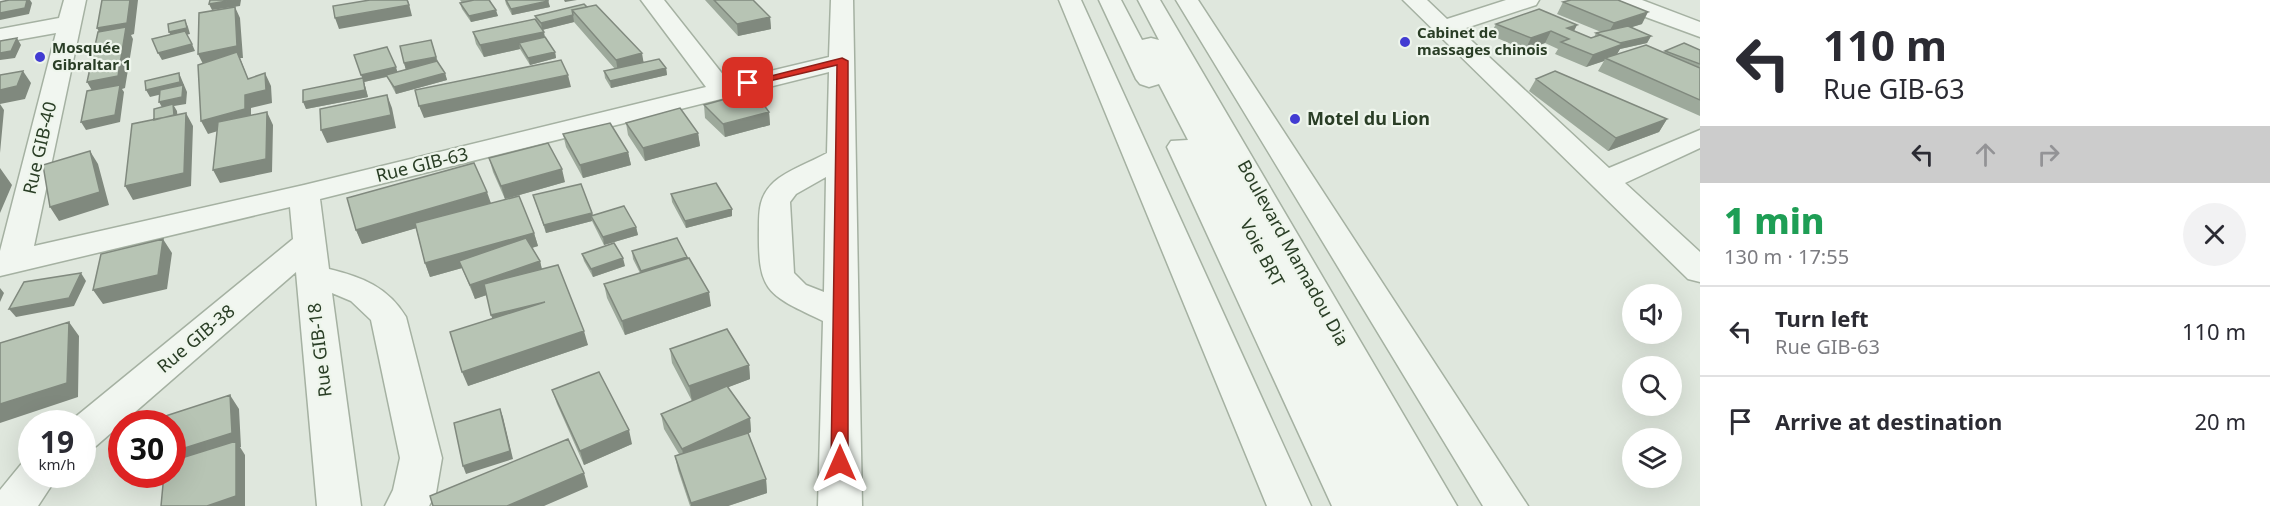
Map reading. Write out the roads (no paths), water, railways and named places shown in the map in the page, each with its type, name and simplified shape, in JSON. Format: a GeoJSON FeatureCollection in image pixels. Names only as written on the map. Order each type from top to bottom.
{"type":"FeatureCollection","features":[{"type":"Feature","properties":{"kind":"street"},"geometry":{"type":"LineString","coordinates":[[652,0],[721,89]]}},
{"type":"Feature","properties":{"kind":"street"},"geometry":{"type":"LineString","coordinates":[[840,506],[842,0]]}},
{"type":"Feature","properties":{"kind":"street"},"geometry":{"type":"LineString","coordinates":[[1070,0],[1289,506]]}},
{"type":"Feature","properties":{"kind":"street"},"geometry":{"type":"LineString","coordinates":[[1110,0],[1354,506]]}},
{"type":"Feature","properties":{"kind":"street","name":"Voie BRT"},"geometry":{"type":"LineString","coordinates":[[1127,0],[1398,506]]}},
{"type":"Feature","properties":{"kind":"street","name":"Boulevard Mamadou Dia"},"geometry":{"type":"LineString","coordinates":[[1149,0],[1435,506]]}},
{"type":"Feature","properties":{"kind":"street"},"geometry":{"type":"LineString","coordinates":[[1187,0],[1506,506]]}},
{"type":"Feature","properties":{"kind":"street"},"geometry":{"type":"LineString","coordinates":[[1414,0],[1700,270]]}},
{"type":"Feature","properties":{"kind":"street"},"geometry":{"type":"LineString","coordinates":[[1443,28],[1528,0]]}},
{"type":"Feature","properties":{"kind":"street"},"geometry":{"type":"LineString","coordinates":[[1621,0],[1700,30]]}},
{"type":"Feature","properties":{"kind":"street"},"geometry":{"type":"LineString","coordinates":[[0,36],[72,12]]}},
{"type":"Feature","properties":{"kind":"street","name":"Rue GIB-40"},"geometry":{"type":"LineString","coordinates":[[7,263],[72,12]]}},
{"type":"Feature","properties":{"kind":"street","name":"Rue GIB-63"},"geometry":{"type":"LineString","coordinates":[[7,263],[304,194],[721,89],[842,61]]}},
{"type":"Feature","properties":{"kind":"street"},"geometry":{"type":"LineString","coordinates":[[1606,180],[1700,138]]}},
{"type":"Feature","properties":{"kind":"street"},"geometry":{"type":"LineString","coordinates":[[840,158],[785,188],[775,202],[774,259],[778,277],[794,293],[840,314]]}},
{"type":"Feature","properties":{"kind":"street","name":"Rue GIB-18"},"geometry":{"type":"LineString","coordinates":[[304,194],[339,506]]}},
{"type":"Feature","properties":{"kind":"street"},"geometry":{"type":"LineString","coordinates":[[310,260],[377,300],[388,317],[421,458],[414,493],[407,506]]}},
{"type":"Feature","properties":{"kind":"street","name":"Rue GIB-38"},"geometry":{"type":"LineString","coordinates":[[96,424],[310,260]]}},
{"type":"Feature","properties":{"kind":"street"},"geometry":{"type":"LineString","coordinates":[[13,506],[27,488]]}},
{"type":"Feature","properties":{"kind":"place","name":"Cabinet de massages chinois"},"geometry":{"type":"Point","coordinates":[1405,42]}},
{"type":"Feature","properties":{"kind":"place","name":"Mosquée Gibraltar 1"},"geometry":{"type":"Point","coordinates":[40,57]}},
{"type":"Feature","properties":{"kind":"place","name":"Motel du Lion"},"geometry":{"type":"Point","coordinates":[1295,119]}}]}
